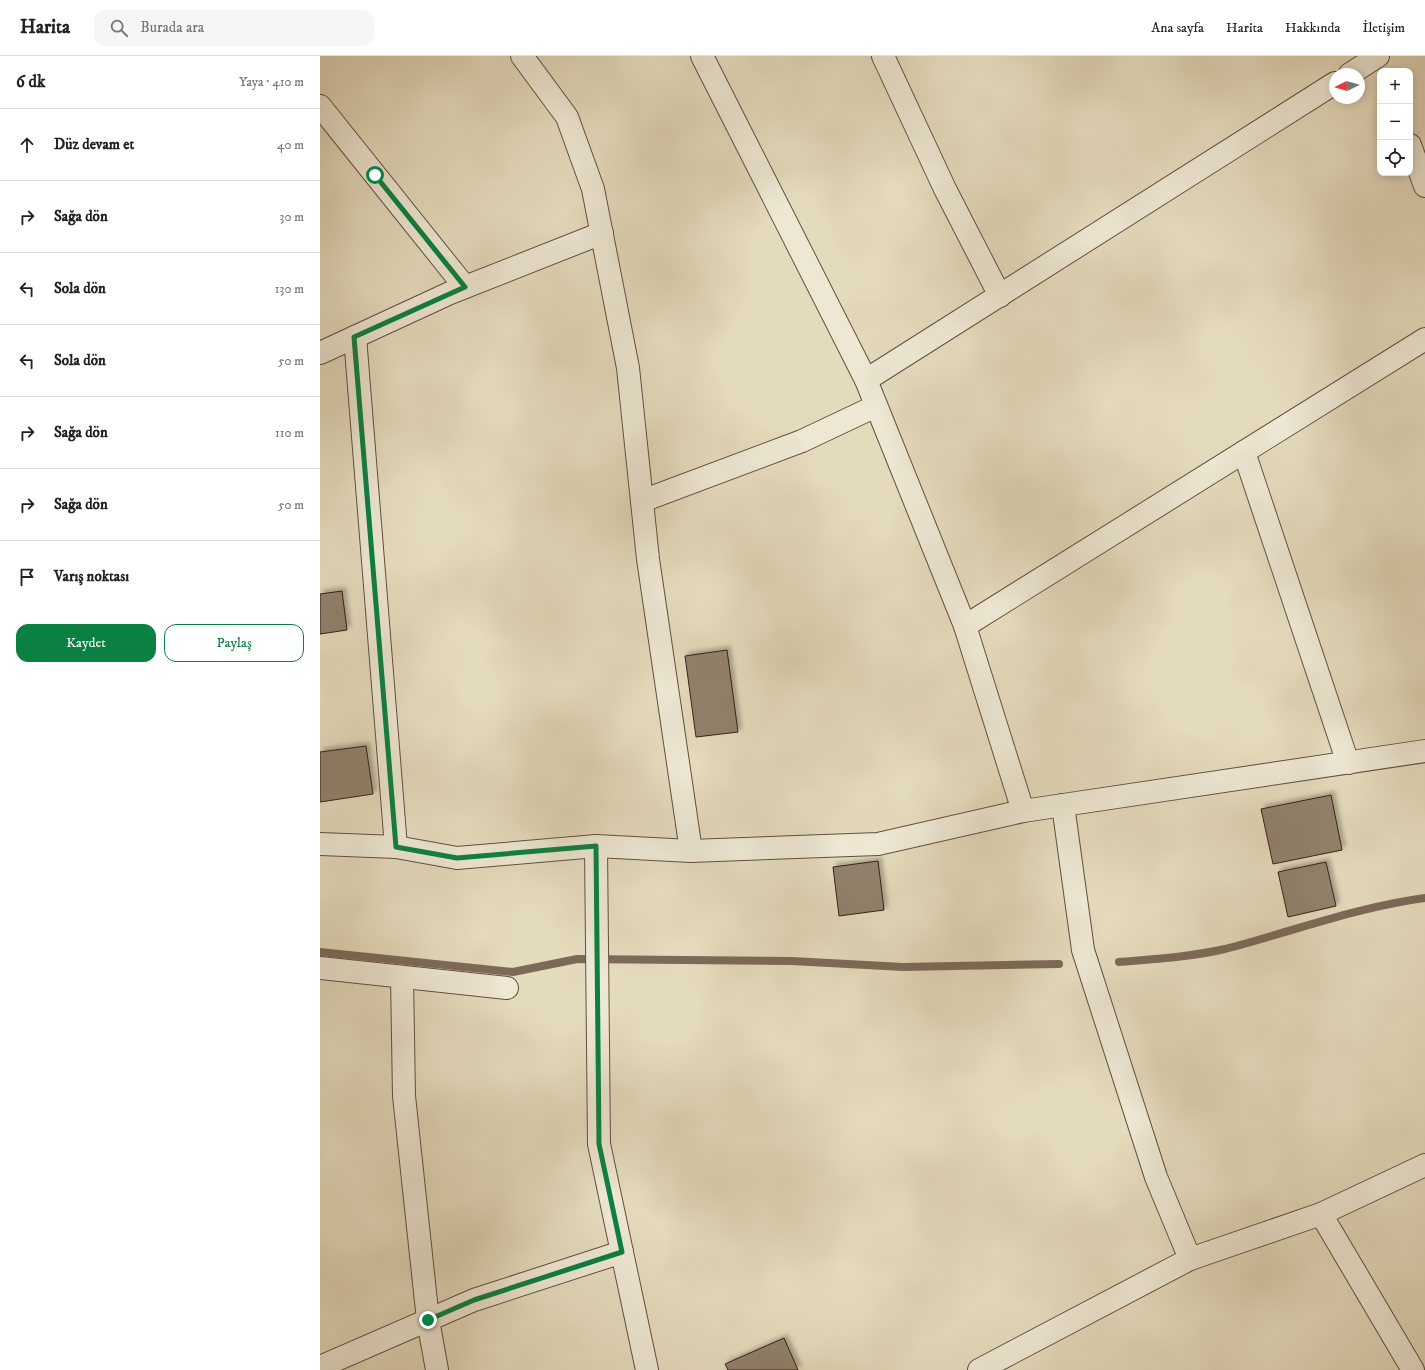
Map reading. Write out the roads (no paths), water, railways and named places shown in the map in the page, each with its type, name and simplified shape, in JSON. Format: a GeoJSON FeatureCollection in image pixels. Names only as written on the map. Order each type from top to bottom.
{"type":"FeatureCollection","features":[{"type":"Feature","properties":{"kind":"street"},"geometry":{"type":"LineString","coordinates":[[522,56],[567,116],[593,189],[628,368],[648,558],[691,851]]}},
{"type":"Feature","properties":{"kind":"street"},"geometry":{"type":"LineString","coordinates":[[702,56],[866,380],[965,626],[1023,811]]}},
{"type":"Feature","properties":{"kind":"street"},"geometry":{"type":"LineString","coordinates":[[883,56],[945,189],[1000,296]]}},
{"type":"Feature","properties":{"kind":"street"},"geometry":{"type":"LineString","coordinates":[[1359,68],[1378,56],[1382,68]]}},
{"type":"Feature","properties":{"kind":"street"},"geometry":{"type":"LineString","coordinates":[[866,380],[1329,87]]}},
{"type":"Feature","properties":{"kind":"street"},"geometry":{"type":"LineString","coordinates":[[320,106],[465,287]]}},
{"type":"Feature","properties":{"kind":"street"},"geometry":{"type":"LineString","coordinates":[[1413,153],[1425,186]]}},
{"type":"Feature","properties":{"kind":"street"},"geometry":{"type":"LineString","coordinates":[[320,353],[465,287],[602,233]]}},
{"type":"Feature","properties":{"kind":"street"},"geometry":{"type":"LineString","coordinates":[[354,337],[396,847]]}},
{"type":"Feature","properties":{"kind":"street"},"geometry":{"type":"LineString","coordinates":[[965,626],[1425,339]]}},
{"type":"Feature","properties":{"kind":"street"},"geometry":{"type":"LineString","coordinates":[[642,501],[802,441],[876,406]]}},
{"type":"Feature","properties":{"kind":"street"},"geometry":{"type":"LineString","coordinates":[[1244,452],[1348,763]]}},
{"type":"Feature","properties":{"kind":"street"},"geometry":{"type":"LineString","coordinates":[[320,844],[396,847],[457,858],[596,846],[691,851],[878,844],[1023,811],[1425,752]]}},
{"type":"Feature","properties":{"kind":"street"},"geometry":{"type":"LineString","coordinates":[[1063,805],[1083,950],[1156,1177],[1190,1259]]}},
{"type":"Feature","properties":{"kind":"street"},"geometry":{"type":"LineString","coordinates":[[596,846],[599,1144],[647,1370]]}},
{"type":"Feature","properties":{"kind":"street"},"geometry":{"type":"LineString","coordinates":[[320,968],[507,988]]}},
{"type":"Feature","properties":{"kind":"street"},"geometry":{"type":"LineString","coordinates":[[402,977],[404,1096],[428,1320],[437,1370]]}},
{"type":"Feature","properties":{"kind":"street"},"geometry":{"type":"LineString","coordinates":[[978,1370],[1190,1259],[1321,1214],[1425,1165]]}},
{"type":"Feature","properties":{"kind":"street"},"geometry":{"type":"LineString","coordinates":[[1321,1214],[1413,1370]]}},
{"type":"Feature","properties":{"kind":"street"},"geometry":{"type":"LineString","coordinates":[[320,1367],[474,1300],[622,1252]]}},
{"type":"Feature","properties":{"kind":"waterway"},"geometry":{"type":"LineString","coordinates":[[1119,962],[1159,959],[1212,952],[1374,907],[1425,898]]}},
{"type":"Feature","properties":{"kind":"waterway"},"geometry":{"type":"LineString","coordinates":[[320,952],[513,972],[577,959],[792,961],[903,967],[1059,964]]}}]}
